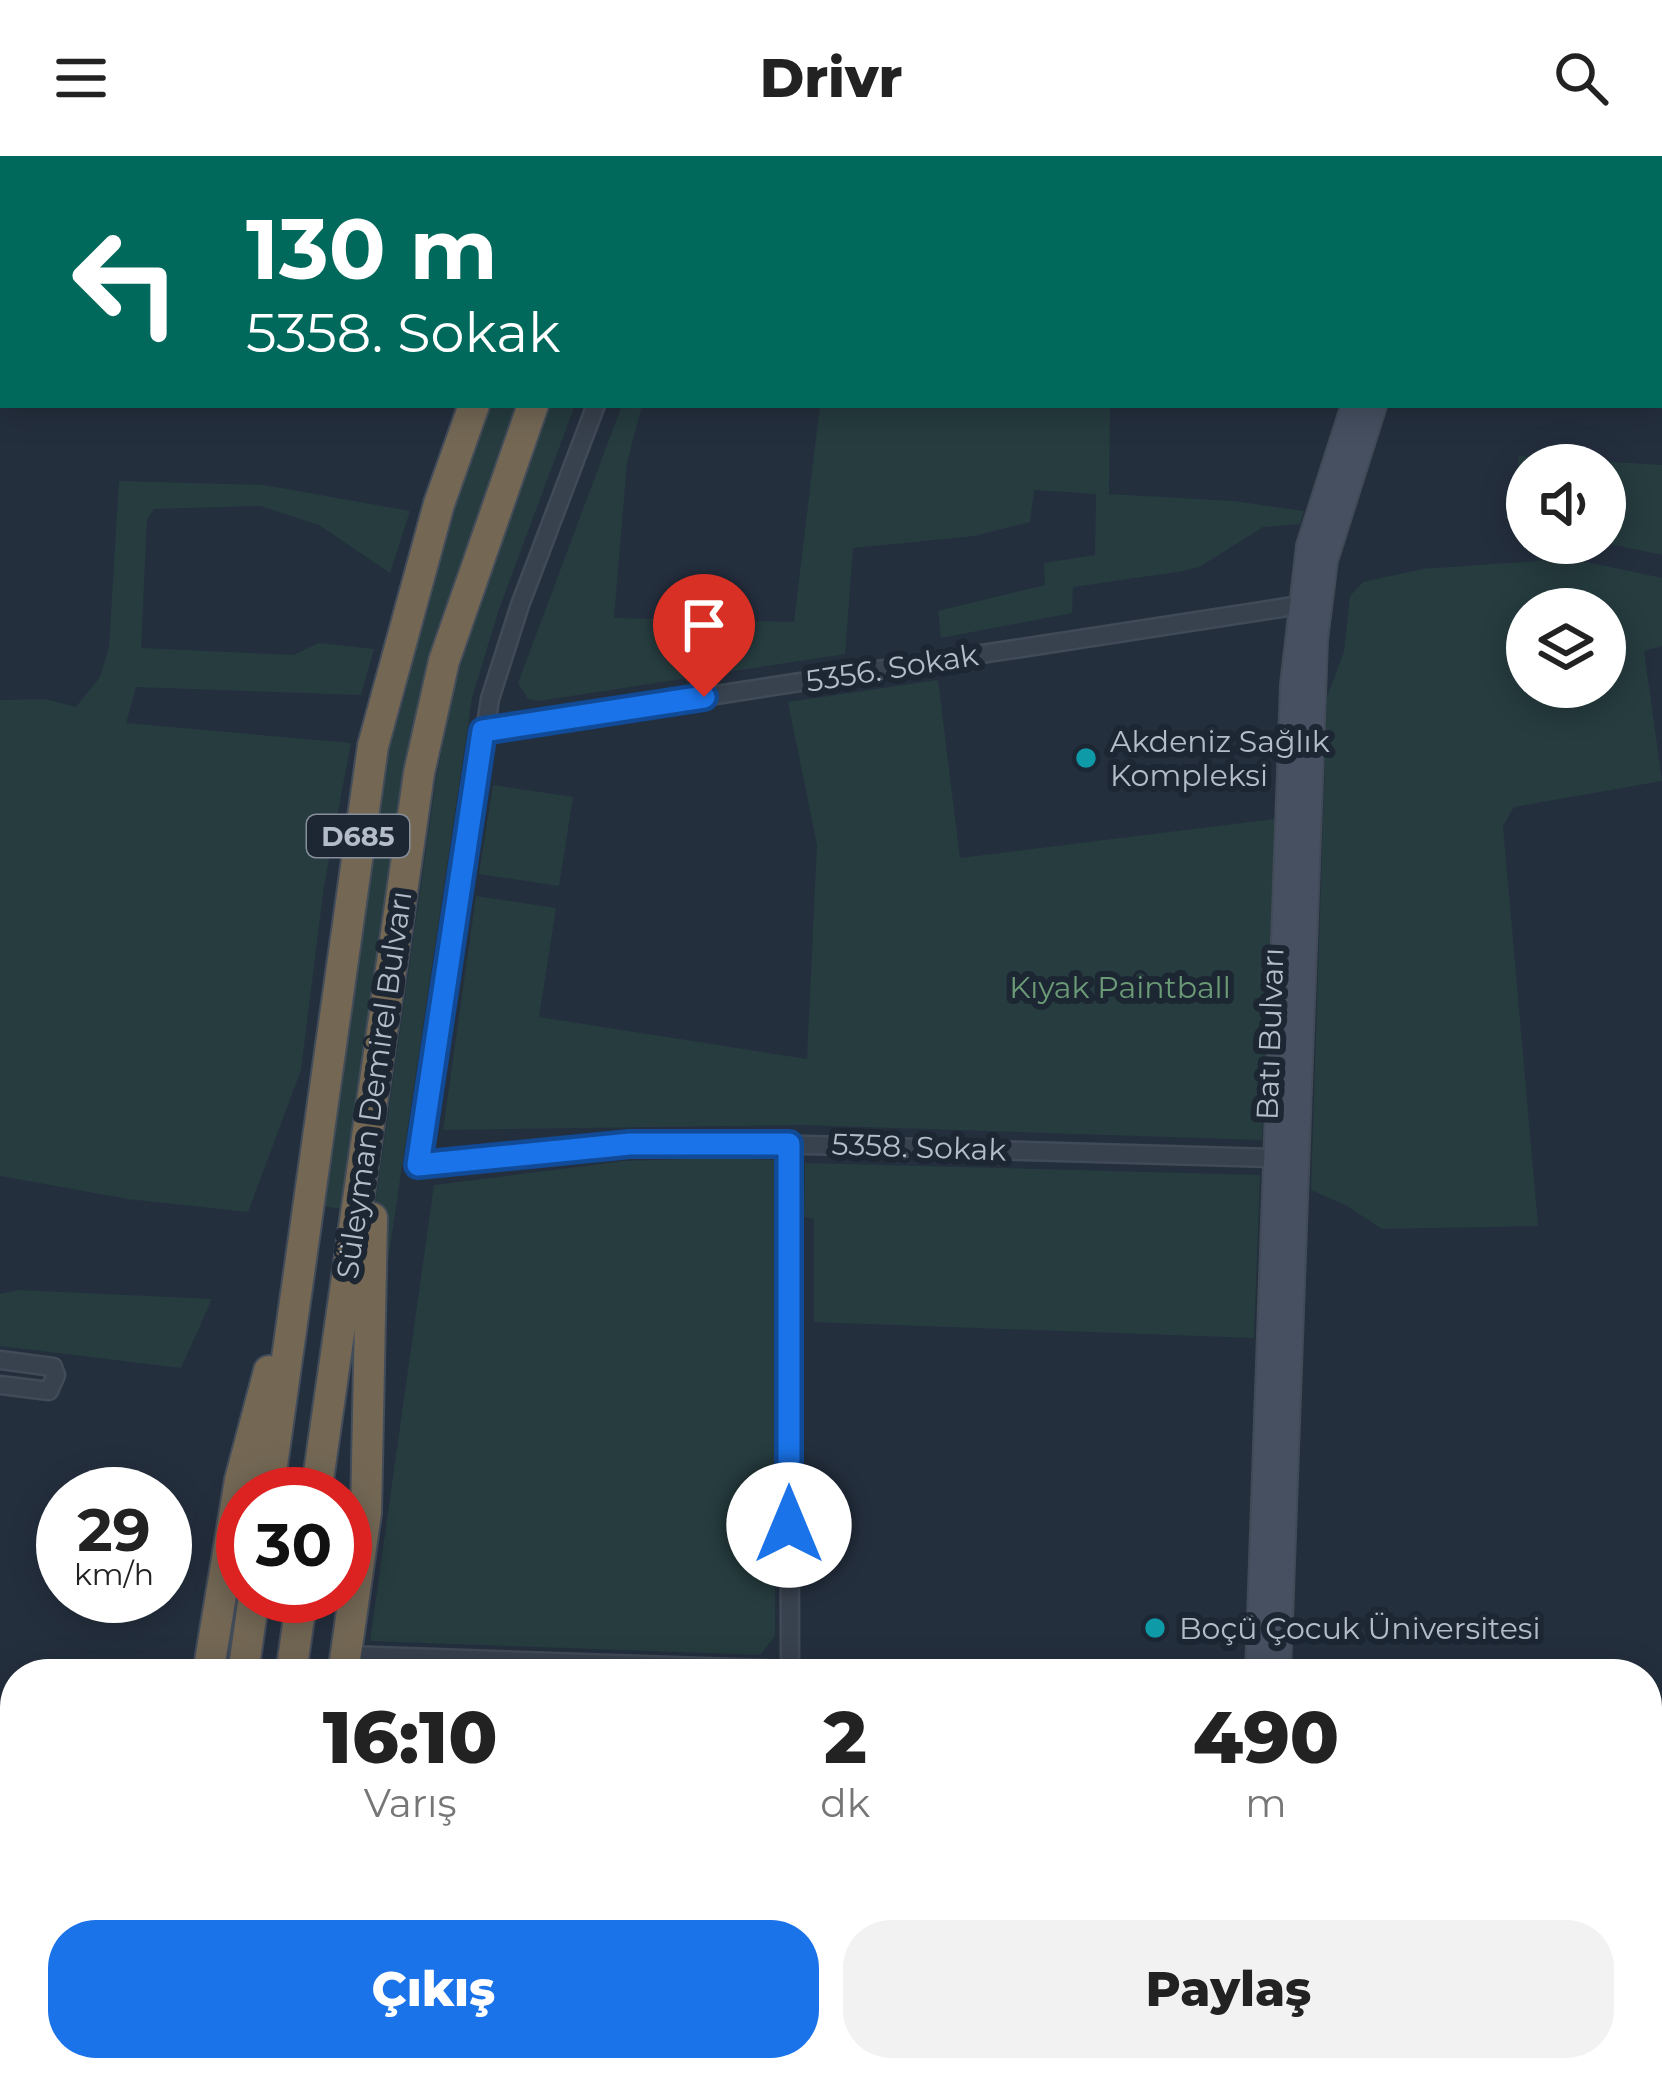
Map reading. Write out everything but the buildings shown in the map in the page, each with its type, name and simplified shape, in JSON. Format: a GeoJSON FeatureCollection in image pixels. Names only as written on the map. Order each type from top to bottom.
{"type":"FeatureCollection","features":[{"type":"Feature","properties":{"kind":"highway","name":"Süleyman Demirel Bulvarı"},"geometry":{"type":"LineString","coordinates":[[272,1467],[373,746],[439,504],[473,408]]}},
{"type":"Feature","properties":{"kind":"highway","name":"Süleyman Demirel Bulvarı"},"geometry":{"type":"LineString","coordinates":[[320,1467],[431,714],[444,661],[532,408]]}},
{"type":"Feature","properties":{"kind":"highway"},"geometry":{"type":"LineString","coordinates":[[346,1659],[367,1513],[374,1086]]}},
{"type":"Feature","properties":{"kind":"highway"},"geometry":{"type":"LineString","coordinates":[[210,1659],[240,1480],[298,1280]]}},
{"type":"Feature","properties":{"kind":"highway"},"geometry":{"type":"LineString","coordinates":[[245,1659],[250,1623]]}},
{"type":"Feature","properties":{"kind":"highway"},"geometry":{"type":"LineString","coordinates":[[293,1659],[298,1623]]}},
{"type":"Feature","properties":{"kind":"street"},"geometry":{"type":"LineString","coordinates":[[483,731],[520,605],[595,408]]}},
{"type":"Feature","properties":{"kind":"street","name":"Batı Bulvarı"},"geometry":{"type":"LineString","coordinates":[[1259,1659],[1293,685],[1310,547],[1353,408]]}},
{"type":"Feature","properties":{"kind":"street","name":"Batı Bulvarı"},"geometry":{"type":"LineString","coordinates":[[1279,1659],[1315,639],[1325,560],[1373,408]]}},
{"type":"Feature","properties":{"kind":"street","name":"5356. Sokak"},"geometry":{"type":"LineString","coordinates":[[483,731],[1300,605]]}},
{"type":"Feature","properties":{"kind":"street","name":"5358. Sokak"},"geometry":{"type":"LineString","coordinates":[[483,731],[418,1165],[630,1144],[1276,1158]]}},
{"type":"Feature","properties":{"kind":"street"},"geometry":{"type":"LineString","coordinates":[[789,1144],[790,1659]]}},
{"type":"Feature","properties":{"kind":"street"},"geometry":{"type":"LineString","coordinates":[[0,1360],[52,1367],[56,1376],[50,1391],[0,1385]]}},
{"type":"Feature","properties":{"kind":"green space"},"geometry":{"type":"Polygon","coordinates":[[[486,408],[518,408],[466,554],[343,1209],[322,1206],[389,728],[422,603],[486,408]]]}},
{"type":"Feature","properties":{"kind":"green space"},"geometry":{"type":"Polygon","coordinates":[[[550,408],[574,408],[498,612],[472,698],[369,1387],[371,1233],[436,779],[472,625],[550,408]]]}},
{"type":"Feature","properties":{"kind":"green space"},"geometry":{"type":"Polygon","coordinates":[[[621,408],[641,408],[627,463],[614,618],[794,622],[820,408],[1110,408],[1109,494],[1233,501],[1304,511],[1300,524],[1263,527],[1201,566],[1073,587],[1072,613],[941,638],[938,611],[1045,585],[1044,563],[1095,555],[1096,494],[1034,490],[1030,522],[975,536],[853,548],[845,654],[539,701],[528,699],[518,683],[621,408]]]}},
{"type":"Feature","properties":{"kind":"green space"},"geometry":{"type":"Polygon","coordinates":[[[1626,463],[1662,465],[1662,555],[1626,547],[1626,463]]]}},
{"type":"Feature","properties":{"kind":"green space"},"geometry":{"type":"Polygon","coordinates":[[[119,481],[264,485],[410,511],[390,573],[319,525],[260,506],[154,509],[147,519],[141,648],[293,655],[319,643],[374,649],[361,695],[136,687],[126,723],[351,743],[324,886],[301,1070],[248,1212],[128,1199],[0,1176],[0,700],[45,699],[76,707],[100,677],[109,647],[119,481]]]}},
{"type":"Feature","properties":{"kind":"green space"},"geometry":{"type":"Polygon","coordinates":[[[1506,563],[1596,564],[1662,578],[1662,646],[1644,651],[1662,781],[1514,807],[1503,826],[1538,1226],[1382,1229],[1311,1190],[1327,697],[1344,652],[1350,596],[1363,582],[1423,569],[1506,563]]]}},
{"type":"Feature","properties":{"kind":"green space","name":"Kıyak Paintball"},"geometry":{"type":"Polygon","coordinates":[[[938,680],[960,858],[1275,819],[1262,1140],[804,1125],[443,1130],[476,896],[556,908],[539,1017],[807,1059],[817,845],[788,702],[938,680]]]}},
{"type":"Feature","properties":{"kind":"green space"},"geometry":{"type":"Polygon","coordinates":[[[493,785],[573,797],[559,886],[479,874],[493,785]]]}},
{"type":"Feature","properties":{"kind":"green space"},"geometry":{"type":"Polygon","coordinates":[[[775,1160],[775,1636],[760,1655],[370,1641],[434,1185],[624,1161],[775,1160]]]}},
{"type":"Feature","properties":{"kind":"green space"},"geometry":{"type":"Polygon","coordinates":[[[805,1163],[1260,1175],[1254,1338],[814,1322],[814,1219],[804,1217],[805,1163]]]}},
{"type":"Feature","properties":{"kind":"green space"},"geometry":{"type":"Polygon","coordinates":[[[19,1290],[212,1299],[181,1368],[0,1346],[0,1294],[19,1290]]]}},
{"type":"Feature","properties":{"kind":"place","name":"Akdeniz Sağlık Kompleksi"},"geometry":{"type":"Point","coordinates":[1086,758]}},
{"type":"Feature","properties":{"kind":"place","name":"Boçü Çocuk Üniversitesi"},"geometry":{"type":"Point","coordinates":[1155,1628]}},
{"type":"Feature","properties":{"kind":"route"},"geometry":{"type":"LineString","coordinates":[[704,697],[483,731],[418,1165],[630,1144],[789,1144],[789,1525]]}}]}
